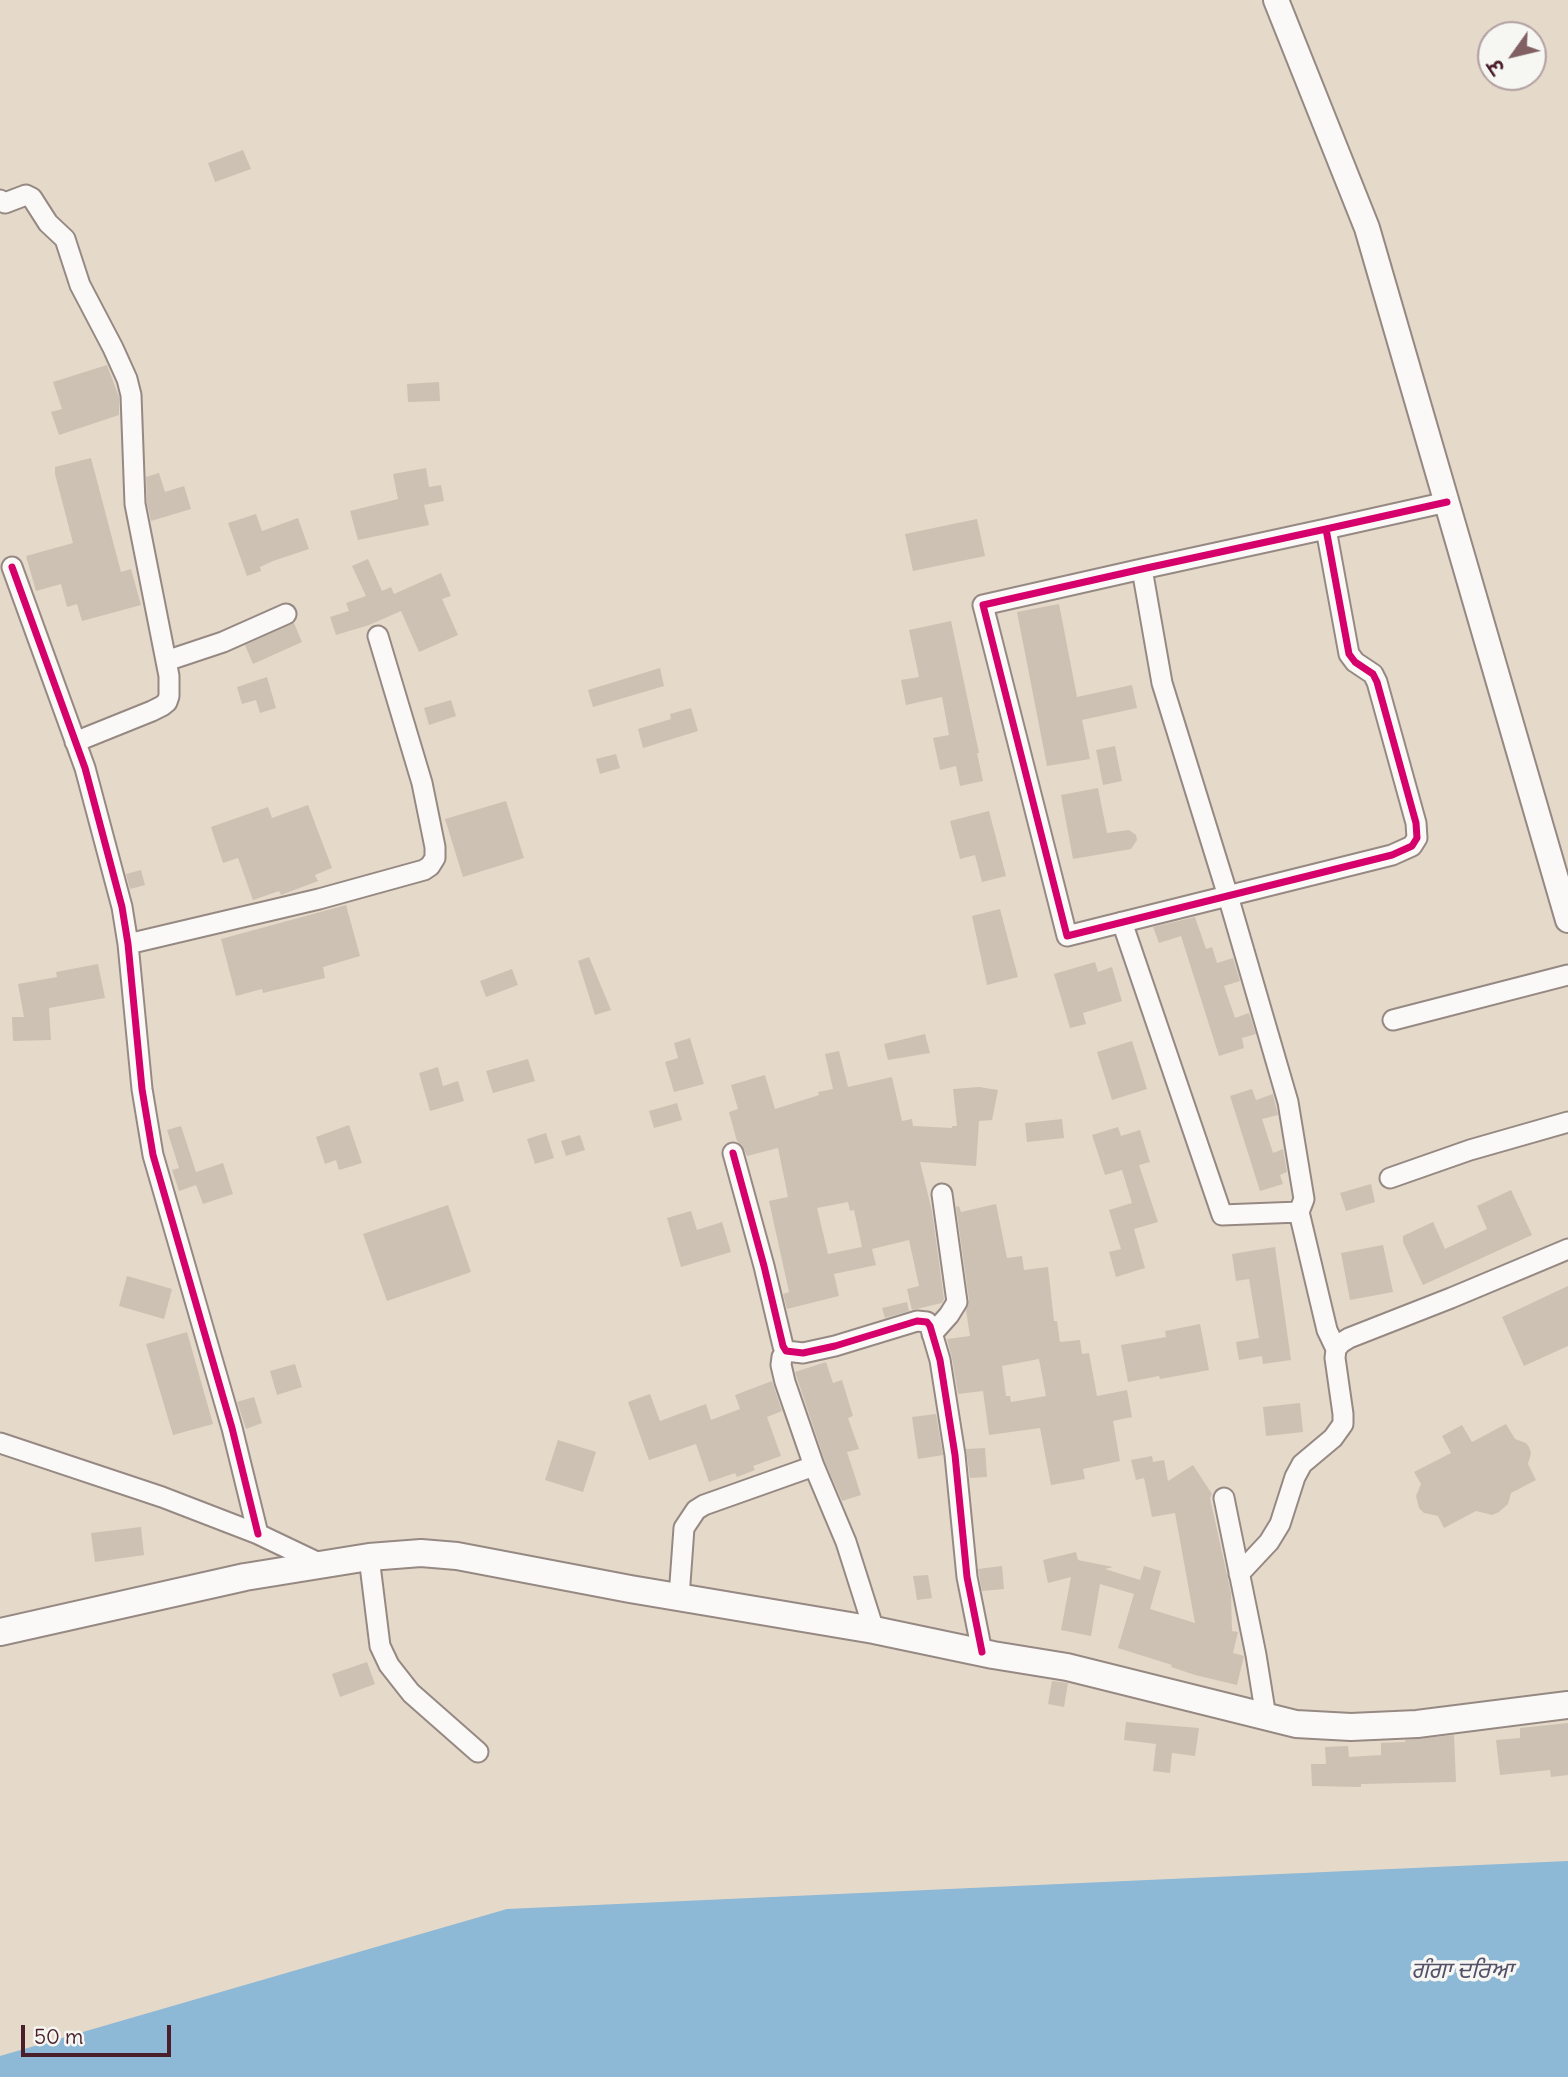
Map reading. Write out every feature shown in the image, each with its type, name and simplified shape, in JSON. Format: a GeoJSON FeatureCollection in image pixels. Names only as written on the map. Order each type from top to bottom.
{"type":"FeatureCollection","features":[{"type":"Feature","properties":{"kind":"main road"},"geometry":{"type":"LineString","coordinates":[[0,1632],[245,1577],[369,1557],[421,1553],[457,1556],[1067,1667],[1296,1724],[1351,1727],[1418,1724],[1568,1705]]}},
{"type":"Feature","properties":{"kind":"street"},"geometry":{"type":"LineString","coordinates":[[1276,0],[1367,228],[1568,920]]}},
{"type":"Feature","properties":{"kind":"street"},"geometry":{"type":"LineString","coordinates":[[0,200],[5,203],[26,195],[32,198],[48,223],[65,239],[84,294],[127,379],[132,407],[135,504],[169,676],[169,696],[162,706],[75,742]]}},
{"type":"Feature","properties":{"kind":"street"},"geometry":{"type":"LineString","coordinates":[[1326,529],[1349,654],[1355,662],[1373,674],[1377,682],[1416,823],[1417,838],[1412,846],[1392,855],[1067,936],[983,605],[1447,502]]}},
{"type":"Feature","properties":{"kind":"street"},"geometry":{"type":"LineString","coordinates":[[12,567],[85,768],[110,858],[128,944],[142,1089],[153,1155],[232,1428],[258,1534]]}},
{"type":"Feature","properties":{"kind":"street"},"geometry":{"type":"LineString","coordinates":[[1142,569],[1162,683],[1288,1102],[1304,1199],[1299,1212],[1327,1329],[1336,1349],[1343,1414],[1343,1424],[1333,1438],[1302,1464],[1280,1524],[1269,1542],[1239,1574]]}},
{"type":"Feature","properties":{"kind":"street"},"geometry":{"type":"LineString","coordinates":[[166,661],[233,638],[286,614]]}},
{"type":"Feature","properties":{"kind":"street"},"geometry":{"type":"LineString","coordinates":[[128,944],[319,899],[424,870],[430,866],[435,858],[435,847],[422,783],[378,636]]}},
{"type":"Feature","properties":{"kind":"street"},"geometry":{"type":"LineString","coordinates":[[1122,922],[1222,1215],[1299,1212]]}},
{"type":"Feature","properties":{"kind":"street"},"geometry":{"type":"LineString","coordinates":[[1393,1020],[1568,975]]}},
{"type":"Feature","properties":{"kind":"street"},"geometry":{"type":"LineString","coordinates":[[1390,1178],[1470,1150],[1568,1122]]}},
{"type":"Feature","properties":{"kind":"street"},"geometry":{"type":"LineString","coordinates":[[733,1153],[764,1266],[782,1346],[786,1351],[803,1353],[917,1321],[927,1322],[940,1360],[955,1455],[967,1577],[982,1652]]}},
{"type":"Feature","properties":{"kind":"street"},"geometry":{"type":"LineString","coordinates":[[932,1334],[957,1302],[942,1194]]}},
{"type":"Feature","properties":{"kind":"street"},"geometry":{"type":"LineString","coordinates":[[1336,1349],[1349,1338],[1568,1249]]}},
{"type":"Feature","properties":{"kind":"street"},"geometry":{"type":"LineString","coordinates":[[786,1351],[782,1357],[785,1382],[814,1466],[846,1542],[874,1630]]}},
{"type":"Feature","properties":{"kind":"street"},"geometry":{"type":"LineString","coordinates":[[0,1443],[162,1497],[258,1534],[323,1565]]}},
{"type":"Feature","properties":{"kind":"street"},"geometry":{"type":"LineString","coordinates":[[679,1597],[684,1528],[696,1510],[814,1466]]}},
{"type":"Feature","properties":{"kind":"street"},"geometry":{"type":"LineString","coordinates":[[1224,1498],[1266,1717]]}},
{"type":"Feature","properties":{"kind":"street"},"geometry":{"type":"LineString","coordinates":[[369,1557],[380,1646],[389,1665],[411,1693],[478,1752]]}},
{"type":"Feature","properties":{"kind":"water","name":"ਗੰਗਾ ਦਰਿਆ"},"geometry":{"type":"Polygon","coordinates":[[[1568,1861],[1568,2077],[0,2077],[0,2056],[507,1909],[1568,1861]]]}},
{"type":"Feature","properties":{"kind":"building"},"geometry":{"type":"Polygon","coordinates":[[[243,150],[251,169],[215,182],[208,163],[243,150]]]}},
{"type":"Feature","properties":{"kind":"building"},"geometry":{"type":"Polygon","coordinates":[[[107,365],[119,397],[119,415],[59,435],[51,412],[62,409],[53,382],[107,365]]]}},
{"type":"Feature","properties":{"kind":"building"},"geometry":{"type":"Polygon","coordinates":[[[439,382],[440,401],[408,402],[407,384],[439,382]]]}},
{"type":"Feature","properties":{"kind":"building"},"geometry":{"type":"Polygon","coordinates":[[[91,458],[121,572],[131,569],[141,605],[82,621],[77,604],[67,607],[61,584],[36,591],[26,556],[73,543],[55,467],[91,458]]]}},
{"type":"Feature","properties":{"kind":"building"},"geometry":{"type":"Polygon","coordinates":[[[426,468],[429,487],[441,485],[444,501],[424,505],[429,525],[358,540],[350,511],[398,499],[393,474],[426,468]]]}},
{"type":"Feature","properties":{"kind":"building"},"geometry":{"type":"Polygon","coordinates":[[[159,473],[165,492],[184,486],[191,509],[151,521],[146,477],[159,473]]]}},
{"type":"Feature","properties":{"kind":"building"},"geometry":{"type":"Polygon","coordinates":[[[256,514],[262,531],[298,518],[309,549],[273,561],[260,567],[261,571],[247,576],[228,523],[256,514]]]}},
{"type":"Feature","properties":{"kind":"building"},"geometry":{"type":"Polygon","coordinates":[[[977,519],[985,556],[913,571],[905,534],[977,519]]]}},
{"type":"Feature","properties":{"kind":"building"},"geometry":{"type":"Polygon","coordinates":[[[368,559],[382,591],[391,587],[394,594],[441,573],[451,596],[442,599],[458,635],[419,652],[401,611],[336,635],[330,617],[349,611],[346,603],[366,596],[352,566],[368,559]]]}},
{"type":"Feature","properties":{"kind":"building"},"geometry":{"type":"Polygon","coordinates":[[[1059,604],[1077,697],[1132,685],[1137,708],[1082,720],[1090,759],[1047,766],[1017,612],[1059,604]]]}},
{"type":"Feature","properties":{"kind":"building"},"geometry":{"type":"Polygon","coordinates":[[[951,621],[983,781],[960,786],[956,766],[940,770],[933,738],[949,735],[942,697],[906,705],[901,680],[919,677],[909,630],[951,621]]]}},
{"type":"Feature","properties":{"kind":"building"},"geometry":{"type":"Polygon","coordinates":[[[294,623],[302,642],[253,664],[245,645],[294,623]]]}},
{"type":"Feature","properties":{"kind":"building"},"geometry":{"type":"Polygon","coordinates":[[[660,668],[664,686],[593,707],[588,690],[660,668]]]}},
{"type":"Feature","properties":{"kind":"building"},"geometry":{"type":"Polygon","coordinates":[[[267,677],[276,708],[260,713],[256,700],[242,704],[237,687],[267,677]]]}},
{"type":"Feature","properties":{"kind":"building"},"geometry":{"type":"Polygon","coordinates":[[[451,700],[456,716],[429,725],[424,708],[451,700]]]}},
{"type":"Feature","properties":{"kind":"building"},"geometry":{"type":"Polygon","coordinates":[[[691,708],[698,731],[643,748],[638,729],[671,719],[670,714],[691,708]]]}},
{"type":"Feature","properties":{"kind":"building"},"geometry":{"type":"Polygon","coordinates":[[[1115,746],[1122,781],[1103,785],[1096,750],[1115,746]]]}},
{"type":"Feature","properties":{"kind":"building"},"geometry":{"type":"Polygon","coordinates":[[[616,754],[620,768],[600,774],[596,759],[616,754]]]}},
{"type":"Feature","properties":{"kind":"building"},"geometry":{"type":"Polygon","coordinates":[[[1098,788],[1107,833],[1129,830],[1136,835],[1137,840],[1131,849],[1073,859],[1061,795],[1098,788]]]}},
{"type":"Feature","properties":{"kind":"building"},"geometry":{"type":"Polygon","coordinates":[[[506,801],[524,858],[463,877],[445,819],[506,801]]]}},
{"type":"Feature","properties":{"kind":"building"},"geometry":{"type":"Polygon","coordinates":[[[308,805],[332,868],[315,875],[318,881],[281,895],[279,891],[253,900],[238,858],[223,863],[211,827],[268,807],[272,818],[308,805]]]}},
{"type":"Feature","properties":{"kind":"building"},"geometry":{"type":"Polygon","coordinates":[[[989,811],[1006,876],[982,882],[975,855],[960,859],[950,821],[989,811]]]}},
{"type":"Feature","properties":{"kind":"building"},"geometry":{"type":"Polygon","coordinates":[[[141,870],[145,885],[130,889],[126,874],[141,870]]]}},
{"type":"Feature","properties":{"kind":"building"},"geometry":{"type":"Polygon","coordinates":[[[346,905],[360,956],[323,967],[325,978],[263,993],[262,989],[236,996],[221,939],[346,905]]]}},
{"type":"Feature","properties":{"kind":"building"},"geometry":{"type":"Polygon","coordinates":[[[1000,909],[1018,977],[987,985],[972,916],[1000,909]]]}},
{"type":"Feature","properties":{"kind":"building"},"geometry":{"type":"Polygon","coordinates":[[[1195,917],[1206,949],[1212,947],[1217,963],[1233,958],[1240,981],[1224,986],[1235,1018],[1249,1013],[1256,1034],[1242,1038],[1244,1048],[1219,1056],[1181,936],[1159,943],[1153,927],[1195,917]]]}},
{"type":"Feature","properties":{"kind":"building"},"geometry":{"type":"Polygon","coordinates":[[[589,957],[611,1010],[595,1015],[578,961],[589,957]]]}},
{"type":"Feature","properties":{"kind":"building"},"geometry":{"type":"Polygon","coordinates":[[[1095,962],[1098,972],[1112,967],[1122,1001],[1083,1013],[1086,1024],[1070,1028],[1054,974],[1095,962]]]}},
{"type":"Feature","properties":{"kind":"building"},"geometry":{"type":"Polygon","coordinates":[[[98,964],[105,998],[49,1008],[51,1040],[13,1041],[12,1017],[24,1017],[18,984],[57,977],[56,972],[98,964]]]}},
{"type":"Feature","properties":{"kind":"building"},"geometry":{"type":"Polygon","coordinates":[[[512,969],[518,985],[486,997],[480,981],[512,969]]]}},
{"type":"Feature","properties":{"kind":"building"},"geometry":{"type":"Polygon","coordinates":[[[925,1034],[930,1053],[888,1060],[884,1044],[925,1034]]]}},
{"type":"Feature","properties":{"kind":"building"},"geometry":{"type":"Polygon","coordinates":[[[690,1038],[704,1084],[674,1092],[665,1062],[678,1058],[674,1043],[690,1038]]]}},
{"type":"Feature","properties":{"kind":"building"},"geometry":{"type":"Polygon","coordinates":[[[1132,1041],[1147,1089],[1112,1100],[1097,1052],[1132,1041]]]}},
{"type":"Feature","properties":{"kind":"building"},"geometry":{"type":"Polygon","coordinates":[[[839,1051],[848,1087],[892,1077],[902,1121],[912,1119],[913,1126],[957,1126],[953,1089],[979,1087],[998,1090],[992,1120],[979,1121],[976,1166],[920,1162],[932,1211],[944,1299],[942,1303],[912,1310],[907,1289],[919,1286],[909,1240],[872,1249],[876,1265],[834,1274],[839,1296],[787,1309],[783,1294],[789,1292],[769,1201],[788,1197],[778,1148],[747,1156],[737,1141],[729,1112],[738,1109],[731,1085],[765,1075],[775,1109],[819,1095],[818,1092],[833,1089],[825,1054],[839,1051]],[[848,1202],[817,1208],[828,1254],[862,1247],[854,1210],[850,1211],[848,1202]]]}},
{"type":"Feature","properties":{"kind":"building"},"geometry":{"type":"Polygon","coordinates":[[[528,1059],[535,1081],[493,1093],[486,1071],[528,1059]]]}},
{"type":"Feature","properties":{"kind":"building"},"geometry":{"type":"Polygon","coordinates":[[[438,1067],[443,1086],[458,1081],[464,1101],[430,1111],[419,1073],[438,1067]]]}},
{"type":"Feature","properties":{"kind":"building"},"geometry":{"type":"Polygon","coordinates":[[[1252,1089],[1256,1100],[1273,1094],[1278,1115],[1262,1119],[1273,1153],[1283,1149],[1287,1172],[1280,1175],[1283,1184],[1260,1191],[1230,1096],[1252,1089]]]}},
{"type":"Feature","properties":{"kind":"building"},"geometry":{"type":"Polygon","coordinates":[[[677,1103],[682,1120],[654,1128],[649,1111],[677,1103]]]}},
{"type":"Feature","properties":{"kind":"building"},"geometry":{"type":"Polygon","coordinates":[[[1062,1119],[1064,1138],[1027,1142],[1025,1123],[1062,1119]]]}},
{"type":"Feature","properties":{"kind":"building"},"geometry":{"type":"Polygon","coordinates":[[[349,1125],[362,1163],[339,1170],[336,1160],[325,1164],[316,1137],[349,1125]]]}},
{"type":"Feature","properties":{"kind":"building"},"geometry":{"type":"Polygon","coordinates":[[[181,1126],[196,1172],[223,1163],[233,1194],[203,1204],[196,1185],[179,1191],[172,1170],[179,1168],[167,1130],[181,1126]]]}},
{"type":"Feature","properties":{"kind":"building"},"geometry":{"type":"Polygon","coordinates":[[[1118,1127],[1121,1136],[1140,1130],[1150,1162],[1139,1165],[1158,1222],[1134,1229],[1145,1268],[1116,1277],[1109,1252],[1121,1249],[1109,1210],[1132,1203],[1122,1170],[1105,1175],[1092,1135],[1118,1127]]]}},
{"type":"Feature","properties":{"kind":"building"},"geometry":{"type":"Polygon","coordinates":[[[546,1133],[554,1158],[535,1164],[527,1139],[546,1133]]]}},
{"type":"Feature","properties":{"kind":"building"},"geometry":{"type":"Polygon","coordinates":[[[580,1135],[585,1150],[566,1156],[561,1141],[580,1135]]]}},
{"type":"Feature","properties":{"kind":"building"},"geometry":{"type":"Polygon","coordinates":[[[1371,1184],[1375,1202],[1346,1211],[1340,1193],[1371,1184]]]}},
{"type":"Feature","properties":{"kind":"building"},"geometry":{"type":"Polygon","coordinates":[[[1511,1190],[1532,1235],[1423,1285],[1403,1242],[1403,1236],[1433,1222],[1445,1249],[1487,1229],[1477,1206],[1511,1190]]]}},
{"type":"Feature","properties":{"kind":"building"},"geometry":{"type":"Polygon","coordinates":[[[996,1204],[1007,1258],[1022,1256],[1024,1270],[1048,1267],[1054,1321],[1057,1321],[1060,1342],[1080,1340],[1082,1354],[1089,1353],[1097,1396],[1127,1390],[1132,1417],[1113,1421],[1120,1461],[1083,1469],[1085,1479],[1051,1485],[1040,1428],[989,1435],[983,1391],[958,1394],[947,1339],[970,1336],[966,1310],[969,1300],[956,1207],[959,1206],[961,1212],[996,1204]],[[1039,1359],[1002,1366],[1006,1396],[1010,1396],[1011,1402],[1046,1396],[1039,1359]]]}},
{"type":"Feature","properties":{"kind":"building"},"geometry":{"type":"Polygon","coordinates":[[[448,1205],[471,1272],[387,1301],[363,1234],[448,1205]]]}},
{"type":"Feature","properties":{"kind":"building"},"geometry":{"type":"Polygon","coordinates":[[[691,1211],[697,1230],[722,1222],[731,1252],[681,1267],[667,1218],[691,1211]]]}},
{"type":"Feature","properties":{"kind":"building"},"geometry":{"type":"Polygon","coordinates":[[[1383,1245],[1393,1292],[1350,1300],[1341,1253],[1383,1245]]]}},
{"type":"Feature","properties":{"kind":"building"},"geometry":{"type":"Polygon","coordinates":[[[1275,1247],[1291,1360],[1263,1364],[1262,1356],[1239,1360],[1236,1342],[1259,1338],[1249,1279],[1236,1281],[1232,1254],[1275,1247]]]}},
{"type":"Feature","properties":{"kind":"building"},"geometry":{"type":"Polygon","coordinates":[[[127,1276],[172,1289],[164,1319],[119,1306],[127,1276]]]}},
{"type":"Feature","properties":{"kind":"building"},"geometry":{"type":"Polygon","coordinates":[[[1568,1286],[1568,1346],[1524,1366],[1502,1317],[1568,1286]]]}},
{"type":"Feature","properties":{"kind":"building"},"geometry":{"type":"Polygon","coordinates":[[[907,1302],[909,1311],[885,1318],[882,1308],[907,1302]]]}},
{"type":"Feature","properties":{"kind":"building"},"geometry":{"type":"Polygon","coordinates":[[[1200,1324],[1209,1370],[1128,1382],[1121,1345],[1166,1337],[1165,1331],[1200,1324]]]}},
{"type":"Feature","properties":{"kind":"building"},"geometry":{"type":"Polygon","coordinates":[[[187,1332],[213,1424],[173,1435],[146,1344],[187,1332]]]}},
{"type":"Feature","properties":{"kind":"building"},"geometry":{"type":"Polygon","coordinates":[[[826,1362],[833,1383],[842,1380],[853,1416],[848,1418],[859,1449],[847,1452],[861,1495],[842,1501],[825,1462],[795,1372],[826,1362]]]}},
{"type":"Feature","properties":{"kind":"building"},"geometry":{"type":"Polygon","coordinates":[[[295,1364],[302,1387],[277,1395],[270,1371],[295,1364]]]}},
{"type":"Feature","properties":{"kind":"building"},"geometry":{"type":"Polygon","coordinates":[[[772,1381],[782,1411],[767,1417],[781,1456],[753,1466],[755,1470],[737,1477],[735,1473],[709,1482],[696,1444],[649,1460],[628,1402],[650,1394],[660,1421],[706,1404],[711,1420],[740,1409],[735,1395],[772,1381]]]}},
{"type":"Feature","properties":{"kind":"building"},"geometry":{"type":"Polygon","coordinates":[[[254,1397],[262,1423],[246,1429],[237,1402],[254,1397]]]}},
{"type":"Feature","properties":{"kind":"building"},"geometry":{"type":"Polygon","coordinates":[[[1300,1403],[1303,1432],[1266,1436],[1263,1407],[1300,1403]]]}},
{"type":"Feature","properties":{"kind":"building"},"geometry":{"type":"Polygon","coordinates":[[[936,1414],[943,1455],[918,1459],[912,1417],[936,1414]]]}},
{"type":"Feature","properties":{"kind":"building"},"geometry":{"type":"Polygon","coordinates":[[[1506,1424],[1515,1439],[1529,1447],[1531,1453],[1528,1464],[1536,1480],[1511,1493],[1508,1504],[1499,1512],[1492,1515],[1476,1511],[1444,1528],[1438,1516],[1424,1513],[1419,1508],[1416,1496],[1421,1484],[1414,1472],[1451,1453],[1442,1436],[1462,1425],[1472,1442],[1506,1424]]]}},
{"type":"Feature","properties":{"kind":"building"},"geometry":{"type":"Polygon","coordinates":[[[558,1440],[596,1452],[583,1492],[545,1480],[558,1440]]]}},
{"type":"Feature","properties":{"kind":"building"},"geometry":{"type":"Polygon","coordinates":[[[985,1448],[987,1477],[970,1478],[966,1449],[985,1448]]]}},
{"type":"Feature","properties":{"kind":"building"},"geometry":{"type":"Polygon","coordinates":[[[1152,1456],[1153,1462],[1164,1460],[1168,1481],[1193,1465],[1212,1494],[1210,1498],[1231,1593],[1232,1631],[1238,1632],[1233,1653],[1244,1656],[1237,1685],[1195,1675],[1118,1648],[1134,1594],[1100,1584],[1091,1636],[1061,1630],[1071,1577],[1048,1583],[1043,1560],[1076,1552],[1078,1560],[1113,1567],[1105,1569],[1140,1580],[1144,1566],[1161,1571],[1150,1609],[1195,1623],[1175,1513],[1152,1517],[1144,1478],[1136,1480],[1131,1460],[1152,1456]]]}},
{"type":"Feature","properties":{"kind":"building"},"geometry":{"type":"Polygon","coordinates":[[[141,1527],[144,1555],[95,1562],[91,1533],[141,1527]]]}},
{"type":"Feature","properties":{"kind":"building"},"geometry":{"type":"Polygon","coordinates":[[[1002,1566],[1004,1589],[982,1591],[978,1569],[1002,1566]]]}},
{"type":"Feature","properties":{"kind":"building"},"geometry":{"type":"Polygon","coordinates":[[[928,1575],[932,1598],[917,1600],[913,1576],[928,1575]]]}},
{"type":"Feature","properties":{"kind":"building"},"geometry":{"type":"Polygon","coordinates":[[[367,1662],[375,1684],[340,1697],[332,1674],[367,1662]]]}},
{"type":"Feature","properties":{"kind":"building"},"geometry":{"type":"Polygon","coordinates":[[[1052,1681],[1068,1683],[1064,1707],[1048,1704],[1052,1681]]]}},
{"type":"Feature","properties":{"kind":"building"},"geometry":{"type":"Polygon","coordinates":[[[1126,1722],[1199,1728],[1195,1756],[1172,1753],[1170,1773],[1153,1771],[1156,1744],[1124,1740],[1126,1722]]]}},
{"type":"Feature","properties":{"kind":"building"},"geometry":{"type":"Polygon","coordinates":[[[1568,1723],[1568,1775],[1551,1777],[1550,1770],[1500,1775],[1496,1740],[1520,1738],[1520,1728],[1568,1723]]]}},
{"type":"Feature","properties":{"kind":"building"},"geometry":{"type":"Polygon","coordinates":[[[1454,1735],[1456,1782],[1361,1784],[1361,1787],[1312,1786],[1311,1764],[1326,1764],[1325,1747],[1348,1746],[1349,1757],[1381,1755],[1381,1743],[1454,1735]]]}},
{"type":"Feature","properties":{"kind":"cycle path"},"geometry":{"type":"LineString","coordinates":[[1326,529],[1349,654],[1355,662],[1373,674],[1377,682],[1416,823],[1417,838],[1412,846],[1392,855],[1067,936],[983,605],[1447,502]]}},
{"type":"Feature","properties":{"kind":"cycle path"},"geometry":{"type":"LineString","coordinates":[[12,567],[85,768],[122,907],[142,1089],[153,1155],[232,1428],[258,1534]]}},
{"type":"Feature","properties":{"kind":"cycle path"},"geometry":{"type":"LineString","coordinates":[[733,1153],[786,1351],[803,1353],[835,1346],[917,1321],[927,1322],[930,1326],[940,1360],[955,1455],[967,1577],[982,1652]]}}]}
